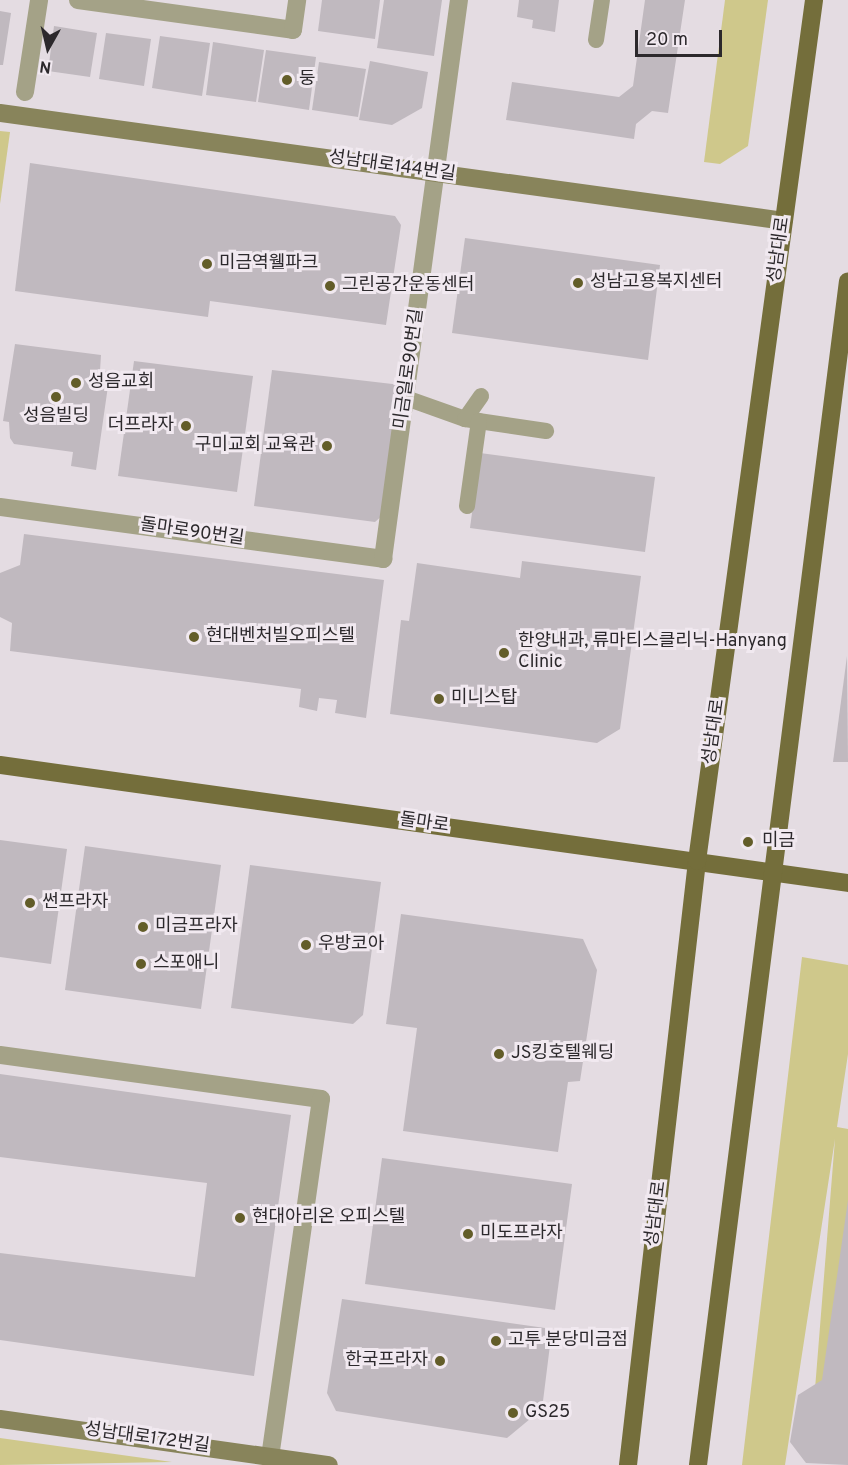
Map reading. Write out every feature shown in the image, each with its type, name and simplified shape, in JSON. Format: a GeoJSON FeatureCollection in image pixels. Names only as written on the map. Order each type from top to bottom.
{"type":"FeatureCollection","features":[{"type":"Feature","properties":{"kind":"main road","name":"성남대로"},"geometry":{"type":"LineString","coordinates":[[628,1465],[697,861],[814,0]]}},
{"type":"Feature","properties":{"kind":"main road"},"geometry":{"type":"LineString","coordinates":[[698,1465],[770,871],[848,281]]}},
{"type":"Feature","properties":{"kind":"main road","name":"돌마로"},"geometry":{"type":"LineString","coordinates":[[0,765],[848,883]]}},
{"type":"Feature","properties":{"kind":"street"},"geometry":{"type":"LineString","coordinates":[[25,92],[39,0]]}},
{"type":"Feature","properties":{"kind":"street"},"geometry":{"type":"LineString","coordinates":[[78,0],[293,30],[297,0]]}},
{"type":"Feature","properties":{"kind":"street","name":"미금일로90번길"},"geometry":{"type":"LineString","coordinates":[[383,559],[459,0]]}},
{"type":"Feature","properties":{"kind":"street","name":"성남대로144번길"},"geometry":{"type":"LineString","coordinates":[[0,113],[784,220]]}},
{"type":"Feature","properties":{"kind":"street","name":"돌마로90번길"},"geometry":{"type":"LineString","coordinates":[[0,507],[383,559]]}},
{"type":"Feature","properties":{"kind":"street"},"geometry":{"type":"LineString","coordinates":[[0,1055],[321,1099],[270,1456]]}},
{"type":"Feature","properties":{"kind":"street","name":"성남대로172번길"},"geometry":{"type":"LineString","coordinates":[[0,1419],[329,1465]]}},
{"type":"Feature","properties":{"kind":"lane"},"geometry":{"type":"LineString","coordinates":[[596,40],[602,0]]}},
{"type":"Feature","properties":{"kind":"lane"},"geometry":{"type":"LineString","coordinates":[[467,506],[472,420],[481,396]]}},
{"type":"Feature","properties":{"kind":"lane"},"geometry":{"type":"LineString","coordinates":[[406,398],[472,420],[546,431]]}},
{"type":"Feature","properties":{"kind":"shaded area"},"geometry":{"type":"Polygon","coordinates":[[[725,0],[768,0],[748,146],[720,164],[704,162],[725,0]]]}},
{"type":"Feature","properties":{"kind":"shaded area"},"geometry":{"type":"Polygon","coordinates":[[[0,131],[10,132],[0,204],[0,131]]]}},
{"type":"Feature","properties":{"kind":"shaded area"},"geometry":{"type":"Polygon","coordinates":[[[802,957],[848,965],[848,1054],[837,1127],[848,1129],[848,1443],[811,1439],[835,1139],[785,1465],[742,1465],[802,957]]]}},
{"type":"Feature","properties":{"kind":"shaded area"},"geometry":{"type":"Polygon","coordinates":[[[0,1438],[172,1462],[0,1465],[0,1438]]]}},
{"type":"Feature","properties":{"kind":"building"},"geometry":{"type":"Polygon","coordinates":[[[322,0],[380,0],[375,39],[318,31],[322,0]]]}},
{"type":"Feature","properties":{"kind":"building"},"geometry":{"type":"Polygon","coordinates":[[[384,0],[442,0],[434,56],[377,48],[384,0]]]}},
{"type":"Feature","properties":{"kind":"building"},"geometry":{"type":"Polygon","coordinates":[[[519,0],[559,0],[555,32],[532,28],[533,20],[517,17],[519,0]]]}},
{"type":"Feature","properties":{"kind":"building"},"geometry":{"type":"Polygon","coordinates":[[[645,0],[685,0],[668,113],[652,111],[636,124],[634,139],[506,120],[512,82],[619,97],[633,86],[645,0]]]}},
{"type":"Feature","properties":{"kind":"building"},"geometry":{"type":"Polygon","coordinates":[[[0,11],[11,13],[3,65],[0,65],[0,11]]]}},
{"type":"Feature","properties":{"kind":"building"},"geometry":{"type":"Polygon","coordinates":[[[54,26],[97,33],[90,77],[48,71],[54,26]]]}},
{"type":"Feature","properties":{"kind":"building"},"geometry":{"type":"Polygon","coordinates":[[[106,33],[151,39],[144,86],[99,79],[106,33]]]}},
{"type":"Feature","properties":{"kind":"building"},"geometry":{"type":"Polygon","coordinates":[[[160,36],[210,43],[202,96],[152,88],[160,36]]]}},
{"type":"Feature","properties":{"kind":"building"},"geometry":{"type":"Polygon","coordinates":[[[213,42],[264,50],[256,102],[206,95],[213,42]]]}},
{"type":"Feature","properties":{"kind":"building","name":"둥"},"geometry":{"type":"Polygon","coordinates":[[[266,50],[316,57],[309,110],[258,102],[266,50]]]}},
{"type":"Feature","properties":{"kind":"building"},"geometry":{"type":"Polygon","coordinates":[[[370,61],[428,72],[422,108],[392,125],[359,120],[370,61]]]}},
{"type":"Feature","properties":{"kind":"building"},"geometry":{"type":"Polygon","coordinates":[[[319,62],[366,69],[358,117],[312,110],[319,62]]]}},
{"type":"Feature","properties":{"kind":"building","name":"미금역웰파크"},"geometry":{"type":"Polygon","coordinates":[[[30,163],[395,216],[401,225],[386,325],[210,301],[208,317],[15,291],[30,163]]]}},
{"type":"Feature","properties":{"kind":"building"},"geometry":{"type":"Polygon","coordinates":[[[465,238],[660,265],[648,360],[452,333],[465,238]]]}},
{"type":"Feature","properties":{"kind":"building","name":"성음빌딩"},"geometry":{"type":"Polygon","coordinates":[[[15,344],[101,355],[100,371],[110,372],[96,470],[71,466],[73,452],[14,444],[10,438],[9,422],[3,421],[15,344]]]}},
{"type":"Feature","properties":{"kind":"building","name":"더프라자"},"geometry":{"type":"Polygon","coordinates":[[[134,361],[253,376],[237,492],[118,476],[134,361]]]}},
{"type":"Feature","properties":{"kind":"building","name":"구미교회 교육관"},"geometry":{"type":"Polygon","coordinates":[[[272,370],[401,385],[384,514],[375,522],[254,506],[272,370]]]}},
{"type":"Feature","properties":{"kind":"building"},"geometry":{"type":"Polygon","coordinates":[[[480,453],[655,477],[645,552],[470,528],[480,453]]]}},
{"type":"Feature","properties":{"kind":"building","name":"현대벤처빌오피스텔"},"geometry":{"type":"Polygon","coordinates":[[[24,534],[384,580],[366,718],[335,713],[337,700],[319,698],[317,711],[299,707],[301,689],[10,651],[12,623],[0,617],[0,573],[20,565],[24,534]]]}},
{"type":"Feature","properties":{"kind":"building"},"geometry":{"type":"Polygon","coordinates":[[[522,561],[641,576],[620,729],[597,743],[390,714],[401,620],[409,621],[417,563],[520,578],[522,561]]]}},
{"type":"Feature","properties":{"kind":"building"},"geometry":{"type":"Polygon","coordinates":[[[847,656],[848,762],[833,762],[847,656]]]}},
{"type":"Feature","properties":{"kind":"building","name":"썬프라자"},"geometry":{"type":"Polygon","coordinates":[[[0,840],[67,849],[51,964],[0,957],[0,840]]]}},
{"type":"Feature","properties":{"kind":"building","name":"미금프라자"},"geometry":{"type":"Polygon","coordinates":[[[85,846],[221,865],[201,1009],[65,990],[85,846]]]}},
{"type":"Feature","properties":{"kind":"building","name":"우방코아"},"geometry":{"type":"Polygon","coordinates":[[[250,865],[381,882],[363,1015],[353,1024],[231,1008],[250,865]]]}},
{"type":"Feature","properties":{"kind":"building","name":"JS킹호텔웨딩"},"geometry":{"type":"Polygon","coordinates":[[[401,914],[583,939],[597,970],[580,1081],[568,1082],[558,1152],[403,1131],[417,1028],[386,1024],[401,914]]]}},
{"type":"Feature","properties":{"kind":"building","name":"현대아리온 오피스텔"},"geometry":{"type":"Polygon","coordinates":[[[0,1074],[291,1115],[254,1376],[0,1340],[0,1253],[195,1277],[207,1183],[0,1157],[0,1074]]]}},
{"type":"Feature","properties":{"kind":"building","name":"미도프라자"},"geometry":{"type":"Polygon","coordinates":[[[382,1158],[572,1184],[555,1310],[365,1284],[382,1158]]]}},
{"type":"Feature","properties":{"kind":"building"},"geometry":{"type":"Polygon","coordinates":[[[848,1200],[848,1465],[806,1463],[790,1442],[798,1395],[822,1380],[848,1200]]]}},
{"type":"Feature","properties":{"kind":"building","name":"한국프라자"},"geometry":{"type":"Polygon","coordinates":[[[342,1299],[552,1329],[542,1409],[507,1438],[336,1411],[327,1393],[342,1299]]]}},
{"type":"Feature","properties":{"kind":"place","name":"둥"},"geometry":{"type":"Point","coordinates":[287,80]}},
{"type":"Feature","properties":{"kind":"place","name":"미금역웰파크"},"geometry":{"type":"Point","coordinates":[207,264]}},
{"type":"Feature","properties":{"kind":"place","name":"성남고용복지센터"},"geometry":{"type":"Point","coordinates":[578,283]}},
{"type":"Feature","properties":{"kind":"place","name":"그린공간운동센터"},"geometry":{"type":"Point","coordinates":[330,286]}},
{"type":"Feature","properties":{"kind":"place","name":"성음교회"},"geometry":{"type":"Point","coordinates":[76,383]}},
{"type":"Feature","properties":{"kind":"place","name":"성음빌딩"},"geometry":{"type":"Point","coordinates":[56,397]}},
{"type":"Feature","properties":{"kind":"place","name":"더프라자"},"geometry":{"type":"Point","coordinates":[186,426]}},
{"type":"Feature","properties":{"kind":"place","name":"구미교회 교육관"},"geometry":{"type":"Point","coordinates":[327,446]}},
{"type":"Feature","properties":{"kind":"place","name":"현대벤처빌오피스텔"},"geometry":{"type":"Point","coordinates":[194,637]}},
{"type":"Feature","properties":{"kind":"place","name":"한양내과, 류마티스클리닉-Hanyang Clinic"},"geometry":{"type":"Point","coordinates":[504,653]}},
{"type":"Feature","properties":{"kind":"place","name":"미니스탑"},"geometry":{"type":"Point","coordinates":[439,699]}},
{"type":"Feature","properties":{"kind":"place","name":"미금"},"geometry":{"type":"Point","coordinates":[748,842]}},
{"type":"Feature","properties":{"kind":"place","name":"썬프라자"},"geometry":{"type":"Point","coordinates":[30,903]}},
{"type":"Feature","properties":{"kind":"place","name":"미금프라자"},"geometry":{"type":"Point","coordinates":[143,927]}},
{"type":"Feature","properties":{"kind":"place","name":"우방코아"},"geometry":{"type":"Point","coordinates":[306,945]}},
{"type":"Feature","properties":{"kind":"place","name":"스포애니"},"geometry":{"type":"Point","coordinates":[141,964]}},
{"type":"Feature","properties":{"kind":"place","name":"JS킹호텔웨딩"},"geometry":{"type":"Point","coordinates":[499,1054]}},
{"type":"Feature","properties":{"kind":"place","name":"현대아리온 오피스텔"},"geometry":{"type":"Point","coordinates":[240,1218]}},
{"type":"Feature","properties":{"kind":"place","name":"미도프라자"},"geometry":{"type":"Point","coordinates":[468,1234]}},
{"type":"Feature","properties":{"kind":"place","name":"고투 분당미금점"},"geometry":{"type":"Point","coordinates":[496,1341]}},
{"type":"Feature","properties":{"kind":"place","name":"한국프라자"},"geometry":{"type":"Point","coordinates":[440,1361]}},
{"type":"Feature","properties":{"kind":"place","name":"GS25"},"geometry":{"type":"Point","coordinates":[513,1413]}}]}
